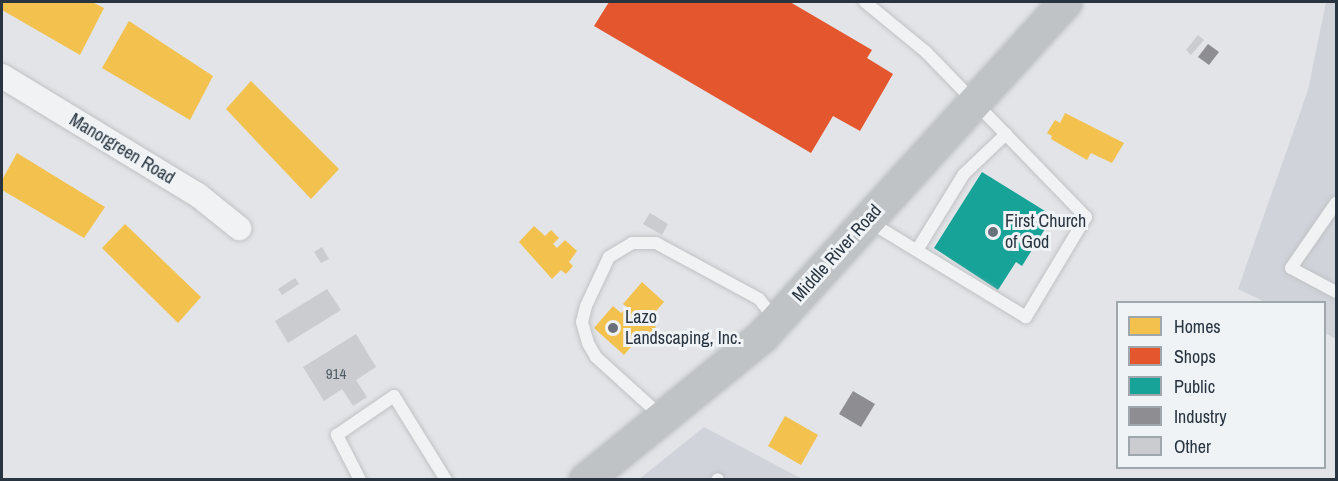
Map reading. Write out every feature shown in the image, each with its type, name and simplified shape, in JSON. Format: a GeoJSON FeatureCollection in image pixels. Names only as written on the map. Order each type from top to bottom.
{"type":"FeatureCollection","features":[{"type":"Feature","properties":{"kind":"street","name":"Middle River Road"},"geometry":{"type":"LineString","coordinates":[[591,478],[664,419],[776,320],[1065,2]]}},
{"type":"Feature","properties":{"kind":"street","name":"Manorgreen Road"},"geometry":{"type":"LineString","coordinates":[[2,76],[198,195],[239,228]]}},
{"type":"Feature","properties":{"kind":"lane"},"geometry":{"type":"LineString","coordinates":[[865,2],[926,52],[1086,217],[1026,317],[867,220]]}},
{"type":"Feature","properties":{"kind":"lane"},"geometry":{"type":"LineString","coordinates":[[917,250],[964,174],[1006,134]]}},
{"type":"Feature","properties":{"kind":"lane"},"geometry":{"type":"LineString","coordinates":[[1336,203],[1291,268],[1336,292]]}},
{"type":"Feature","properties":{"kind":"lane"},"geometry":{"type":"LineString","coordinates":[[664,419],[596,357],[588,343],[582,322],[586,306],[609,258],[632,243],[656,243],[759,299],[776,320]]}},
{"type":"Feature","properties":{"kind":"lane"},"geometry":{"type":"LineString","coordinates":[[360,480],[337,435],[394,396],[446,480]]}},
{"type":"Feature","properties":{"kind":"shaded area"},"geometry":{"type":"Polygon","coordinates":[[[1326,2],[1336,2],[1336,339],[1326,334],[1326,301],[1263,301],[1238,289],[1308,90],[1326,2]]]}},
{"type":"Feature","properties":{"kind":"shaded area"},"geometry":{"type":"Polygon","coordinates":[[[704,427],[802,479],[638,480],[704,427]]]}},
{"type":"Feature","properties":{"kind":"building: Homes"},"geometry":{"type":"Polygon","coordinates":[[[2,2],[92,2],[104,8],[80,55],[2,10],[2,2]]]}},
{"type":"Feature","properties":{"kind":"building: Homes"},"geometry":{"type":"Polygon","coordinates":[[[129,21],[213,76],[190,120],[102,68],[129,21]]]}},
{"type":"Feature","properties":{"kind":"building: Homes"},"geometry":{"type":"Polygon","coordinates":[[[251,81],[339,169],[311,199],[226,109],[251,81]]]}},
{"type":"Feature","properties":{"kind":"building: Homes"},"geometry":{"type":"Polygon","coordinates":[[[1065,113],[1124,143],[1112,163],[1091,153],[1087,160],[1051,139],[1052,136],[1047,133],[1055,120],[1060,123],[1065,113]]]}},
{"type":"Feature","properties":{"kind":"building: Homes"},"geometry":{"type":"Polygon","coordinates":[[[17,153],[105,207],[84,238],[2,190],[2,180],[17,153]]]}},
{"type":"Feature","properties":{"kind":"building: Homes"},"geometry":{"type":"Polygon","coordinates":[[[125,224],[201,297],[178,323],[102,248],[125,224]]]}},
{"type":"Feature","properties":{"kind":"building: Homes"},"geometry":{"type":"Polygon","coordinates":[[[534,226],[545,236],[551,230],[559,238],[553,244],[557,248],[565,240],[577,251],[569,262],[573,266],[566,274],[561,270],[552,279],[519,242],[534,226]]]}},
{"type":"Feature","properties":{"kind":"building: Homes"},"geometry":{"type":"Polygon","coordinates":[[[642,282],[664,302],[648,320],[656,327],[647,338],[642,334],[624,355],[594,328],[613,306],[621,313],[627,307],[623,304],[642,282]]]}},
{"type":"Feature","properties":{"kind":"building: Homes"},"geometry":{"type":"Polygon","coordinates":[[[785,416],[818,435],[801,465],[768,446],[785,416]]]}},
{"type":"Feature","properties":{"kind":"building: Shops"},"geometry":{"type":"Polygon","coordinates":[[[609,2],[790,2],[872,50],[867,58],[893,74],[860,131],[833,116],[811,153],[594,26],[609,2]]]}},
{"type":"Feature","properties":{"kind":"building: Public","name":"First Church of God"},"geometry":{"type":"Polygon","coordinates":[[[982,172],[1053,216],[1022,266],[1016,262],[998,290],[934,248],[982,172]]]}},
{"type":"Feature","properties":{"kind":"building: Industry"},"geometry":{"type":"Polygon","coordinates":[[[1208,44],[1219,52],[1209,65],[1198,57],[1208,44]]]}},
{"type":"Feature","properties":{"kind":"building: Industry"},"geometry":{"type":"Polygon","coordinates":[[[853,391],[875,404],[861,427],[839,414],[853,391]]]}},
{"type":"Feature","properties":{"kind":"building: Other"},"geometry":{"type":"Polygon","coordinates":[[[1198,35],[1204,40],[1191,55],[1186,50],[1198,35]]]}},
{"type":"Feature","properties":{"kind":"building: Other"},"geometry":{"type":"Polygon","coordinates":[[[650,213],[668,224],[662,235],[643,224],[650,213]]]}},
{"type":"Feature","properties":{"kind":"building: Other"},"geometry":{"type":"Polygon","coordinates":[[[322,247],[329,259],[321,263],[314,252],[322,247]]]}},
{"type":"Feature","properties":{"kind":"building: Other"},"geometry":{"type":"Polygon","coordinates":[[[295,278],[299,284],[282,295],[278,289],[295,278]]]}},
{"type":"Feature","properties":{"kind":"building: Other"},"geometry":{"type":"Polygon","coordinates":[[[327,289],[341,310],[288,343],[275,321],[327,289]]]}},
{"type":"Feature","properties":{"kind":"building: Other"},"geometry":{"type":"Polygon","coordinates":[[[356,334],[376,367],[356,380],[367,397],[353,406],[342,389],[324,401],[303,367],[356,334]]]}},
{"type":"Feature","properties":{"kind":"place","name":"First Church of God"},"geometry":{"type":"Point","coordinates":[993,232]}},
{"type":"Feature","properties":{"kind":"place","name":"Lazo Landscaping, Inc."},"geometry":{"type":"Point","coordinates":[613,328]}}]}
